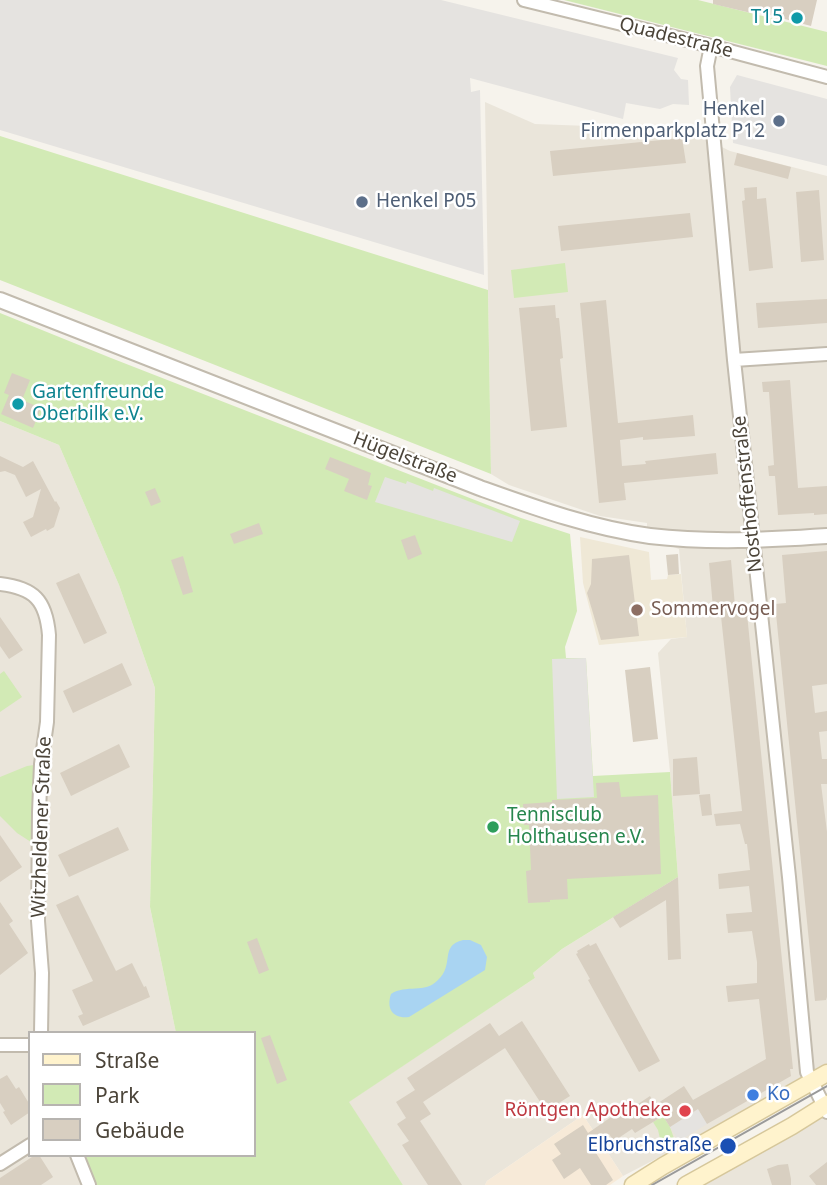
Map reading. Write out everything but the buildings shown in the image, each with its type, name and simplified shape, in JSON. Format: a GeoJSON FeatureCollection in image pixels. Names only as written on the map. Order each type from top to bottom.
{"type":"FeatureCollection","features":[{"type":"Feature","properties":{"kind":"main road"},"geometry":{"type":"LineString","coordinates":[[633,1185],[827,1073]]}},
{"type":"Feature","properties":{"kind":"main road"},"geometry":{"type":"LineString","coordinates":[[686,1185],[826,1107]]}},
{"type":"Feature","properties":{"kind":"street","name":"Quadestraße"},"geometry":{"type":"LineString","coordinates":[[524,0],[827,77]]}},
{"type":"Feature","properties":{"kind":"street","name":"Nosthoffenstraße"},"geometry":{"type":"LineString","coordinates":[[711,46],[707,66],[734,360],[807,1072],[826,1107]]}},
{"type":"Feature","properties":{"kind":"street","name":"Hügelstraße"},"geometry":{"type":"LineString","coordinates":[[0,300],[545,512],[573,520],[648,536],[704,540],[827,536]]}},
{"type":"Feature","properties":{"kind":"street"},"geometry":{"type":"LineString","coordinates":[[734,360],[827,354]]}},
{"type":"Feature","properties":{"kind":"street","name":"Witzheldener Straße"},"geometry":{"type":"LineString","coordinates":[[0,584],[22,589],[36,597],[42,604],[48,621],[47,722],[41,764],[39,812],[38,921],[43,972],[41,1031]]}},
{"type":"Feature","properties":{"kind":"street"},"geometry":{"type":"LineString","coordinates":[[0,1045],[28,1045]]}},
{"type":"Feature","properties":{"kind":"street"},"geometry":{"type":"LineString","coordinates":[[0,1164],[28,1146]]}},
{"type":"Feature","properties":{"kind":"street"},"geometry":{"type":"LineString","coordinates":[[78,1157],[89,1185]]}},
{"type":"Feature","properties":{"kind":"shaded area","name":"Henkel P05"},"geometry":{"type":"Polygon","coordinates":[[[0,0],[441,0],[678,58],[674,70],[681,79],[688,80],[689,105],[673,104],[660,109],[626,103],[623,119],[470,78],[471,92],[480,90],[484,275],[0,130],[0,0]]]}},
{"type":"Feature","properties":{"kind":"shaded area","name":"Henkel Firmenparkplatz P12"},"geometry":{"type":"Polygon","coordinates":[[[737,75],[827,99],[827,166],[733,143],[730,87],[737,75]]]}},
{"type":"Feature","properties":{"kind":"shaded area"},"geometry":{"type":"Polygon","coordinates":[[[485,102],[535,124],[658,128],[675,124],[730,151],[827,176],[827,1067],[795,1087],[623,1176],[583,1115],[485,1185],[403,1185],[348,1102],[535,978],[533,973],[562,949],[678,877],[658,653],[671,639],[687,637],[679,549],[647,538],[647,523],[600,516],[509,485],[491,474],[485,102]]]}},
{"type":"Feature","properties":{"kind":"shaded area"},"geometry":{"type":"Polygon","coordinates":[[[0,421],[59,445],[119,585],[155,688],[150,907],[176,1031],[28,1031],[28,1157],[110,1157],[123,1185],[0,1185],[0,421]]]}},
{"type":"Feature","properties":{"kind":"shaded area"},"geometry":{"type":"Polygon","coordinates":[[[385,477],[406,484],[407,481],[433,491],[434,488],[520,521],[512,542],[375,502],[385,477]]]}},
{"type":"Feature","properties":{"kind":"shaded area","name":"Sommervogel"},"geometry":{"type":"Polygon","coordinates":[[[580,537],[649,552],[651,580],[667,579],[668,575],[681,574],[687,637],[599,645],[583,583],[580,537]]]}},
{"type":"Feature","properties":{"kind":"shaded area"},"geometry":{"type":"Polygon","coordinates":[[[586,658],[594,797],[557,799],[552,659],[586,658]]]}},
{"type":"Feature","properties":{"kind":"shaded area"},"geometry":{"type":"Polygon","coordinates":[[[698,1109],[707,1124],[679,1141],[670,1127],[698,1109]]]}},
{"type":"Feature","properties":{"kind":"shaded area"},"geometry":{"type":"Polygon","coordinates":[[[827,1111],[827,1185],[694,1185],[827,1111]]]}},
{"type":"Feature","properties":{"kind":"shaded area"},"geometry":{"type":"Polygon","coordinates":[[[583,1115],[623,1176],[610,1185],[485,1185],[487,1181],[583,1115]]]}},
{"type":"Feature","properties":{"kind":"green space"},"geometry":{"type":"Polygon","coordinates":[[[564,0],[698,0],[827,32],[827,66],[564,0]]]}},
{"type":"Feature","properties":{"kind":"green space"},"geometry":{"type":"Polygon","coordinates":[[[0,136],[488,290],[491,474],[0,280],[0,136]]]}},
{"type":"Feature","properties":{"kind":"green space"},"geometry":{"type":"Polygon","coordinates":[[[565,263],[568,292],[514,298],[511,270],[565,263]]]}},
{"type":"Feature","properties":{"kind":"green space"},"geometry":{"type":"Polygon","coordinates":[[[0,313],[521,518],[570,534],[577,611],[565,647],[566,658],[586,658],[593,776],[670,772],[678,877],[562,949],[533,973],[535,978],[349,1102],[403,1185],[97,1185],[86,1157],[256,1157],[256,1031],[176,1031],[150,907],[155,688],[119,585],[59,445],[0,421],[0,313]]]}},
{"type":"Feature","properties":{"kind":"green space"},"geometry":{"type":"Polygon","coordinates":[[[4,671],[22,697],[0,712],[0,674],[4,671]]]}},
{"type":"Feature","properties":{"kind":"green space"},"geometry":{"type":"Polygon","coordinates":[[[34,765],[31,842],[17,833],[0,816],[0,777],[34,765]]]}},
{"type":"Feature","properties":{"kind":"green space"},"geometry":{"type":"Polygon","coordinates":[[[663,1116],[676,1144],[663,1152],[658,1130],[653,1122],[663,1116]]]}},
{"type":"Feature","properties":{"kind":"water"},"geometry":{"type":"Polygon","coordinates":[[[463,940],[481,945],[487,957],[485,970],[409,1017],[395,1015],[389,1004],[391,994],[433,984],[446,968],[451,947],[463,940]]]}},
{"type":"Feature","properties":{"kind":"tram line"},"geometry":{"type":"LineString","coordinates":[[652,1185],[827,1086]]}},
{"type":"Feature","properties":{"kind":"place","name":"T15"},"geometry":{"type":"Point","coordinates":[797,18]}},
{"type":"Feature","properties":{"kind":"place","name":"Henkel Firmenparkplatz P12"},"geometry":{"type":"Point","coordinates":[779,121]}},
{"type":"Feature","properties":{"kind":"place","name":"Henkel P05"},"geometry":{"type":"Point","coordinates":[362,202]}},
{"type":"Feature","properties":{"kind":"place","name":"Gartenfreunde Oberbilk e.V."},"geometry":{"type":"Point","coordinates":[18,404]}},
{"type":"Feature","properties":{"kind":"place","name":"Sommervogel"},"geometry":{"type":"Point","coordinates":[637,610]}},
{"type":"Feature","properties":{"kind":"place","name":"Tennisclub Holthausen e.V."},"geometry":{"type":"Point","coordinates":[493,827]}},
{"type":"Feature","properties":{"kind":"place","name":"Ko"},"geometry":{"type":"Point","coordinates":[753,1095]}},
{"type":"Feature","properties":{"kind":"place","name":"Röntgen Apotheke"},"geometry":{"type":"Point","coordinates":[685,1111]}},
{"type":"Feature","properties":{"kind":"place","name":"Elbruchstraße"},"geometry":{"type":"Point","coordinates":[728,1146]}}]}
